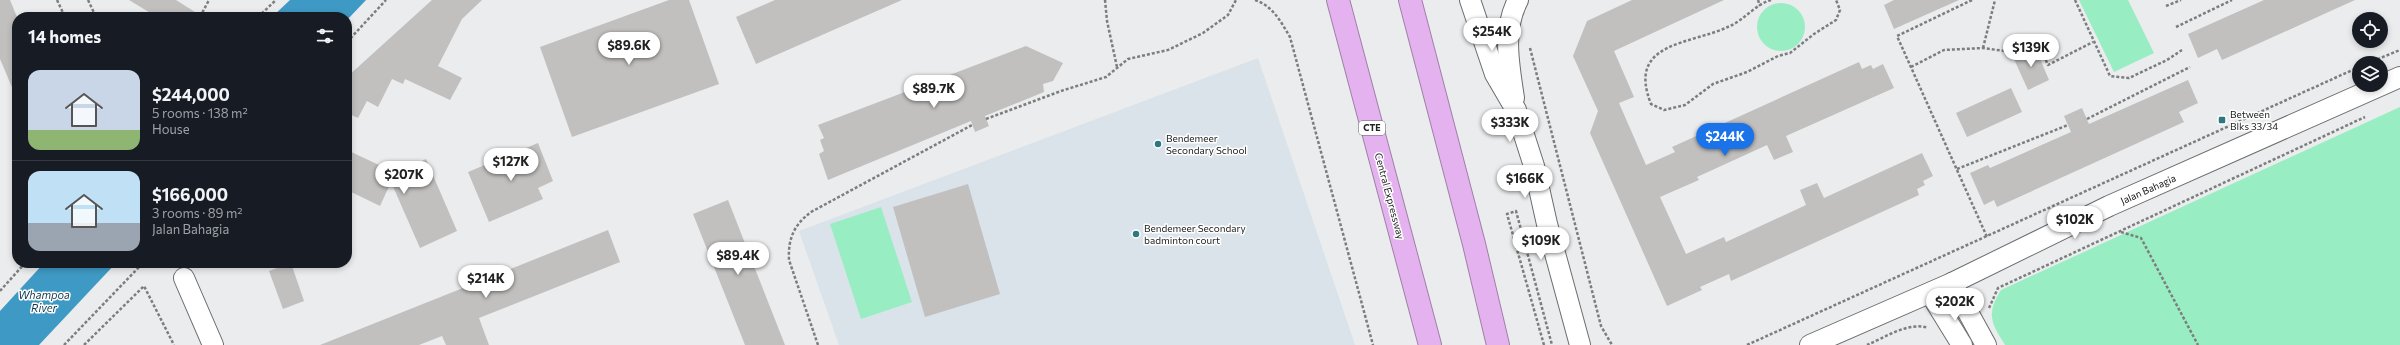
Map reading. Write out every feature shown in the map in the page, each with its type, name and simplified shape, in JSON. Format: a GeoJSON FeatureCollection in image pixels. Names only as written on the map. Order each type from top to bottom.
{"type":"FeatureCollection","features":[{"type":"Feature","properties":{"kind":"highway","name":"Central Expressway"},"geometry":{"type":"LineString","coordinates":[[1338,0],[1430,345]]}},
{"type":"Feature","properties":{"kind":"highway"},"geometry":{"type":"LineString","coordinates":[[1410,0],[1474,244],[1498,345]]}},
{"type":"Feature","properties":{"kind":"street"},"geometry":{"type":"LineString","coordinates":[[1470,0],[1495,74],[1516,110]]}},
{"type":"Feature","properties":{"kind":"street"},"geometry":{"type":"LineString","coordinates":[[1518,0],[1509,23],[1507,40],[1516,110],[1534,166],[1547,224],[1580,345]]}},
{"type":"Feature","properties":{"kind":"street","name":"Jalan Bahagia"},"geometry":{"type":"LineString","coordinates":[[1810,345],[1952,283],[2109,206],[2400,77]]}},
{"type":"Feature","properties":{"kind":"street"},"geometry":{"type":"LineString","coordinates":[[184,278],[213,345]]}},
{"type":"Feature","properties":{"kind":"street"},"geometry":{"type":"LineString","coordinates":[[1952,283],[1986,345]]}},
{"type":"Feature","properties":{"kind":"street"},"geometry":{"type":"LineString","coordinates":[[1930,293],[1962,345]]}},
{"type":"Feature","properties":{"kind":"path"},"geometry":{"type":"LineString","coordinates":[[57,0],[63,12]]}},
{"type":"Feature","properties":{"kind":"path"},"geometry":{"type":"LineString","coordinates":[[88,0],[94,12]]}},
{"type":"Feature","properties":{"kind":"path"},"geometry":{"type":"LineString","coordinates":[[203,12],[209,0]]}},
{"type":"Feature","properties":{"kind":"path"},"geometry":{"type":"LineString","coordinates":[[263,12],[276,0]]}},
{"type":"Feature","properties":{"kind":"path"},"geometry":{"type":"LineString","coordinates":[[352,37],[386,0]]}},
{"type":"Feature","properties":{"kind":"path"},"geometry":{"type":"LineString","coordinates":[[1106,0],[1107,22],[1117,67]]}},
{"type":"Feature","properties":{"kind":"path"},"geometry":{"type":"LineString","coordinates":[[986,119],[1061,91],[1106,77],[1128,58],[1168,50],[1203,33],[1228,15],[1236,0]]}},
{"type":"Feature","properties":{"kind":"path"},"geometry":{"type":"LineString","coordinates":[[1255,0],[1279,17],[1290,37],[1372,345]]}},
{"type":"Feature","properties":{"kind":"path"},"geometry":{"type":"LineString","coordinates":[[1758,0],[1760,6]]}},
{"type":"Feature","properties":{"kind":"path"},"geometry":{"type":"LineString","coordinates":[[1771,0],[1728,27],[1672,45],[1656,54],[1646,68],[1646,91],[1651,104],[1664,110],[1685,105],[1713,84],[1747,72],[1778,56],[1790,54],[1814,34],[1836,20],[1840,10],[1836,0]]}},
{"type":"Feature","properties":{"kind":"path"},"geometry":{"type":"LineString","coordinates":[[1972,0],[1897,36],[1987,237]]}},
{"type":"Feature","properties":{"kind":"path"},"geometry":{"type":"LineString","coordinates":[[1983,48],[1995,0]]}},
{"type":"Feature","properties":{"kind":"path"},"geometry":{"type":"LineString","coordinates":[[2075,0],[2093,42],[2110,76],[2129,78],[2167,60],[2182,50]]}},
{"type":"Feature","properties":{"kind":"path"},"geometry":{"type":"LineString","coordinates":[[2166,6],[2181,0]]}},
{"type":"Feature","properties":{"kind":"path"},"geometry":{"type":"LineString","coordinates":[[2176,27],[2232,0]]}},
{"type":"Feature","properties":{"kind":"path"},"geometry":{"type":"LineString","coordinates":[[1911,67],[1944,50],[1983,48],[2012,52],[2037,40],[2048,65],[2093,42]]}},
{"type":"Feature","properties":{"kind":"path"},"geometry":{"type":"LineString","coordinates":[[1530,45],[1547,121],[1601,326],[1612,345]]}},
{"type":"Feature","properties":{"kind":"path"},"geometry":{"type":"LineString","coordinates":[[2385,56],[2400,50]]}},
{"type":"Feature","properties":{"kind":"path"},"geometry":{"type":"LineString","coordinates":[[2087,119],[2190,67]]}},
{"type":"Feature","properties":{"kind":"path"},"geometry":{"type":"LineString","coordinates":[[1747,345],[2352,70]]}},
{"type":"Feature","properties":{"kind":"path"},"geometry":{"type":"LineString","coordinates":[[1986,313],[1998,288],[2121,232],[2371,114]]}},
{"type":"Feature","properties":{"kind":"path"},"geometry":{"type":"LineString","coordinates":[[818,345],[789,260],[788,246],[792,232],[800,220],[811,212],[972,125]]}},
{"type":"Feature","properties":{"kind":"path"},"geometry":{"type":"LineString","coordinates":[[1957,169],[2068,125]]}},
{"type":"Feature","properties":{"kind":"path"},"geometry":{"type":"LineString","coordinates":[[1544,345],[1507,214],[1516,211],[1552,345]]}},
{"type":"Feature","properties":{"kind":"path"},"geometry":{"type":"LineString","coordinates":[[2121,232],[2141,238],[2198,345]]}},
{"type":"Feature","properties":{"kind":"path"},"geometry":{"type":"LineString","coordinates":[[0,291],[21,268]]}},
{"type":"Feature","properties":{"kind":"path"},"geometry":{"type":"LineString","coordinates":[[64,345],[139,268]]}},
{"type":"Feature","properties":{"kind":"path"},"geometry":{"type":"LineString","coordinates":[[84,345],[144,286],[174,345]]}},
{"type":"Feature","properties":{"kind":"path"},"geometry":{"type":"LineString","coordinates":[[1867,345],[1905,328],[1921,326],[1928,329]]}},
{"type":"Feature","properties":{"kind":"shaded area","name":"Bendemeer Secondary School"},"geometry":{"type":"Polygon","coordinates":[[[1258,58],[1355,345],[839,345],[799,231],[1258,58]]]}},
{"type":"Feature","properties":{"kind":"green space"},"geometry":{"type":"Polygon","coordinates":[[[2079,0],[2128,0],[2154,53],[2114,72],[2079,0]]]}},
{"type":"Feature","properties":{"kind":"green space"},"geometry":{"type":"Polygon","coordinates":[[[1781,3],[1790,5],[1798,10],[1803,18],[1805,27],[1803,36],[1798,44],[1790,49],[1781,51],[1772,49],[1764,44],[1759,36],[1757,27],[1759,18],[1764,10],[1772,5],[1781,3]]]}},
{"type":"Feature","properties":{"kind":"green space"},"geometry":{"type":"Polygon","coordinates":[[[2400,107],[2400,345],[2005,345],[1996,330],[1992,318],[1992,312],[1996,298],[2001,290],[2400,107]]]}},
{"type":"Feature","properties":{"kind":"green space"},"geometry":{"type":"Polygon","coordinates":[[[881,207],[912,302],[861,319],[830,224],[881,207]]]}},
{"type":"Feature","properties":{"kind":"water"},"geometry":{"type":"Polygon","coordinates":[[[290,0],[366,0],[352,15],[352,12],[277,12],[290,0]]]}},
{"type":"Feature","properties":{"kind":"water","name":"Whampoa River"},"geometry":{"type":"Polygon","coordinates":[[[39,268],[111,268],[39,345],[0,345],[0,311],[39,268]]]}},
{"type":"Feature","properties":{"kind":"building"},"geometry":{"type":"Polygon","coordinates":[[[0,0],[10,0],[15,12],[12,12],[12,87],[0,59],[0,0]]]}},
{"type":"Feature","properties":{"kind":"building"},"geometry":{"type":"Polygon","coordinates":[[[129,0],[176,0],[195,12],[149,12],[129,0]]]}},
{"type":"Feature","properties":{"kind":"building"},"geometry":{"type":"Polygon","coordinates":[[[432,0],[482,0],[462,19],[438,66],[462,78],[450,100],[405,79],[403,84],[392,79],[378,107],[367,101],[358,118],[352,115],[352,72],[432,0]]]}},
{"type":"Feature","properties":{"kind":"building"},"geometry":{"type":"Polygon","coordinates":[[[669,0],[689,0],[719,84],[572,137],[540,47],[669,0]]]}},
{"type":"Feature","properties":{"kind":"building"},"geometry":{"type":"Polygon","coordinates":[[[775,0],[902,0],[756,64],[736,17],[775,0]]]}},
{"type":"Feature","properties":{"kind":"building"},"geometry":{"type":"Polygon","coordinates":[[[1632,0],[1724,0],[1614,51],[1634,97],[1619,103],[1646,165],[1675,152],[1672,147],[1859,62],[1862,69],[1871,65],[1873,69],[1883,64],[1894,88],[1786,136],[1793,152],[1774,160],[1767,145],[1697,177],[1699,180],[1660,197],[1686,254],[1724,237],[1726,242],[1806,205],[1800,190],[1817,183],[1824,198],[1922,153],[1933,176],[1923,181],[1925,185],[1917,189],[1919,195],[1731,281],[1729,274],[1700,287],[1702,290],[1667,306],[1590,133],[1598,111],[1573,56],[1587,21],[1632,0]]]}},
{"type":"Feature","properties":{"kind":"building"},"geometry":{"type":"Polygon","coordinates":[[[1894,0],[1959,0],[1894,29],[1884,5],[1894,0]]]}},
{"type":"Feature","properties":{"kind":"building"},"geometry":{"type":"Polygon","coordinates":[[[2264,0],[2355,0],[2222,60],[2217,49],[2198,58],[2188,34],[2264,0]]]}},
{"type":"Feature","properties":{"kind":"building"},"geometry":{"type":"Polygon","coordinates":[[[1026,46],[1063,63],[1053,81],[1043,84],[1044,92],[985,116],[989,126],[975,132],[971,121],[828,180],[819,154],[824,151],[820,140],[824,138],[818,125],[1026,46]]]}},
{"type":"Feature","properties":{"kind":"building"},"geometry":{"type":"Polygon","coordinates":[[[2035,47],[2049,80],[2028,90],[2013,57],[2035,47]]]}},
{"type":"Feature","properties":{"kind":"building"},"geometry":{"type":"Polygon","coordinates":[[[2188,80],[2198,103],[2179,112],[2184,122],[1997,207],[1994,200],[1984,205],[1970,173],[1988,165],[1990,168],[2071,132],[2064,116],[2082,108],[2089,124],[2188,80]]]}},
{"type":"Feature","properties":{"kind":"building"},"geometry":{"type":"Polygon","coordinates":[[[2011,88],[2022,112],[1967,137],[1956,113],[2011,88]]]}},
{"type":"Feature","properties":{"kind":"building"},"geometry":{"type":"Polygon","coordinates":[[[538,143],[553,181],[538,188],[543,199],[489,222],[468,172],[538,143]]]}},
{"type":"Feature","properties":{"kind":"building"},"geometry":{"type":"Polygon","coordinates":[[[352,152],[396,173],[426,159],[457,231],[420,248],[391,182],[380,206],[352,192],[352,152]]]}},
{"type":"Feature","properties":{"kind":"building"},"geometry":{"type":"Polygon","coordinates":[[[968,184],[1000,294],[925,317],[893,207],[968,184]]]}},
{"type":"Feature","properties":{"kind":"building"},"geometry":{"type":"Polygon","coordinates":[[[728,200],[785,345],[745,345],[693,214],[728,200]]]}},
{"type":"Feature","properties":{"kind":"building"},"geometry":{"type":"Polygon","coordinates":[[[608,230],[620,262],[479,318],[489,345],[446,345],[442,336],[419,345],[320,345],[608,230]]]}},
{"type":"Feature","properties":{"kind":"building"},"geometry":{"type":"Polygon","coordinates":[[[277,268],[293,268],[304,301],[283,309],[269,271],[277,268]]]}},
{"type":"Feature","properties":{"kind":"place","name":"Between Blks 33/34"},"geometry":{"type":"Point","coordinates":[2222,120]}},
{"type":"Feature","properties":{"kind":"place","name":"Bendemeer Secondary School"},"geometry":{"type":"Point","coordinates":[1158,144]}},
{"type":"Feature","properties":{"kind":"place","name":"Bendemeer Secondary badminton court"},"geometry":{"type":"Point","coordinates":[1136,234]}}]}
